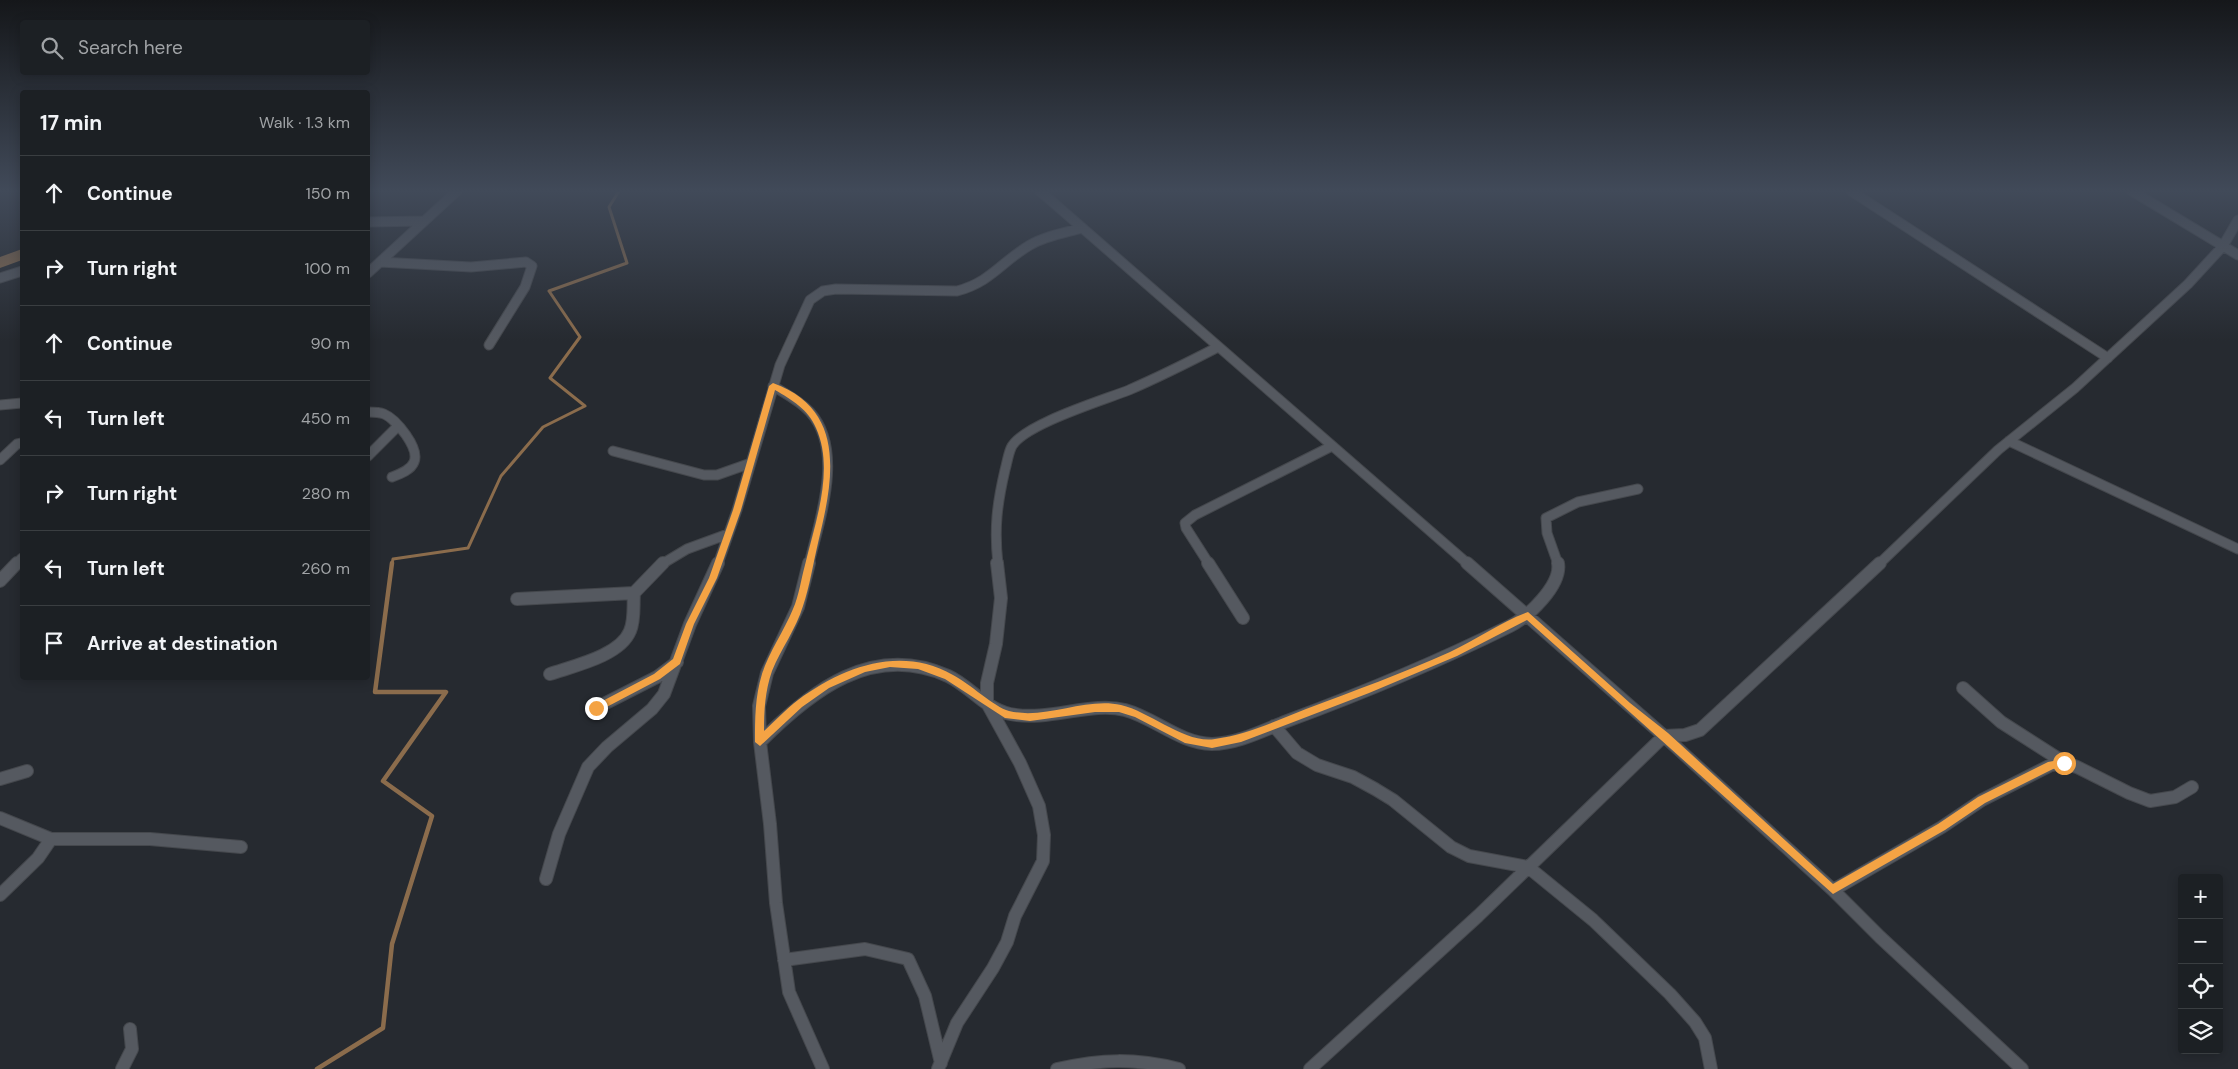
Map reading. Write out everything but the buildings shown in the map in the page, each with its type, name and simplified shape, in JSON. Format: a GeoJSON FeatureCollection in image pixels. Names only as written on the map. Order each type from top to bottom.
{"type":"FeatureCollection","features":[{"type":"Feature","properties":{"kind":"street"},"geometry":{"type":"LineString","coordinates":[[370,271],[402,241]]}},
{"type":"Feature","properties":{"kind":"street"},"geometry":{"type":"LineString","coordinates":[[546,879],[559,834],[588,767],[607,747],[652,708],[664,694],[690,624],[713,578],[773,386],[810,300],[823,291],[836,289],[958,290],[972,288],[989,280],[1031,244],[1041,241]]}},
{"type":"Feature","properties":{"kind":"street"},"geometry":{"type":"LineString","coordinates":[[1097,241],[1330,447],[1528,615],[1664,736],[1833,890],[1880,937],[2022,1069]]}},
{"type":"Feature","properties":{"kind":"street"},"geometry":{"type":"LineString","coordinates":[[1928,241],[2108,358]]}},
{"type":"Feature","properties":{"kind":"street"},"geometry":{"type":"LineString","coordinates":[[2215,241],[2238,255]]}},
{"type":"Feature","properties":{"kind":"street"},"geometry":{"type":"LineString","coordinates":[[1310,1069],[1478,916],[1664,736],[1685,735],[1700,730],[1914,532],[2008,441],[2108,358],[2188,284],[2226,241]]}},
{"type":"Feature","properties":{"kind":"street"},"geometry":{"type":"LineString","coordinates":[[380,262],[471,267],[526,262],[532,266],[525,287],[489,345]]}},
{"type":"Feature","properties":{"kind":"street"},"geometry":{"type":"LineString","coordinates":[[0,278],[20,272]]}},
{"type":"Feature","properties":{"kind":"street"},"geometry":{"type":"LineString","coordinates":[[939,1066],[957,1023],[994,968],[1007,942],[1014,916],[1044,861],[1044,835],[1039,806],[1020,763],[987,703],[987,683],[996,644],[1001,598],[995,522],[997,503],[1011,447],[1021,438],[1051,420],[1128,390],[1178,368],[1218,347]]}},
{"type":"Feature","properties":{"kind":"street"},"geometry":{"type":"LineString","coordinates":[[773,386],[800,402],[812,414],[820,428],[826,445],[828,476],[823,506],[798,607],[767,672],[759,706],[760,742],[770,824],[776,903],[789,992],[823,1069]]}},
{"type":"Feature","properties":{"kind":"street"},"geometry":{"type":"LineString","coordinates":[[0,405],[20,403]]}},
{"type":"Feature","properties":{"kind":"street"},"geometry":{"type":"LineString","coordinates":[[370,412],[378,412],[388,416],[411,442],[416,458],[410,467],[392,477]]}},
{"type":"Feature","properties":{"kind":"street"},"geometry":{"type":"LineString","coordinates":[[370,454],[397,427]]}},
{"type":"Feature","properties":{"kind":"street"},"geometry":{"type":"LineString","coordinates":[[2008,441],[2238,549]]}},
{"type":"Feature","properties":{"kind":"street"},"geometry":{"type":"LineString","coordinates":[[0,460],[20,443]]}},
{"type":"Feature","properties":{"kind":"street"},"geometry":{"type":"LineString","coordinates":[[1243,618],[1186,528],[1185,523],[1194,515],[1330,447]]}},
{"type":"Feature","properties":{"kind":"street"},"geometry":{"type":"LineString","coordinates":[[613,451],[704,475],[716,476],[750,463]]}},
{"type":"Feature","properties":{"kind":"street"},"geometry":{"type":"LineString","coordinates":[[760,742],[799,704],[826,685],[863,669],[890,663],[919,665],[949,676],[1005,714],[1030,718],[1095,708],[1119,708],[1138,714],[1188,740],[1212,744],[1241,738],[1417,670],[1454,654],[1528,615],[1543,598],[1559,571],[1557,560],[1544,528],[1546,518],[1558,509],[1570,504],[1638,489]]}},
{"type":"Feature","properties":{"kind":"street"},"geometry":{"type":"LineString","coordinates":[[550,674],[613,650],[624,643],[630,632],[634,593],[645,578],[669,557],[694,545],[728,534]]}},
{"type":"Feature","properties":{"kind":"street"},"geometry":{"type":"LineString","coordinates":[[0,581],[20,560]]}},
{"type":"Feature","properties":{"kind":"street"},"geometry":{"type":"LineString","coordinates":[[517,599],[634,593]]}},
{"type":"Feature","properties":{"kind":"street"},"geometry":{"type":"LineString","coordinates":[[596,708],[657,677],[677,662]]}},
{"type":"Feature","properties":{"kind":"street"},"geometry":{"type":"LineString","coordinates":[[1963,688],[2001,722],[2064,763],[2150,801],[2174,797],[2192,787]]}},
{"type":"Feature","properties":{"kind":"street"},"geometry":{"type":"LineString","coordinates":[[1274,726],[1297,753],[1317,765],[1375,788],[1393,800],[1451,847],[1469,856],[1528,867],[1593,920],[1670,994],[1695,1022],[1705,1038],[1709,1050],[1711,1069]]}},
{"type":"Feature","properties":{"kind":"street"},"geometry":{"type":"LineString","coordinates":[[1833,890],[1942,827],[1982,800],[2052,765],[2064,763]]}},
{"type":"Feature","properties":{"kind":"street"},"geometry":{"type":"LineString","coordinates":[[0,779],[28,771]]}},
{"type":"Feature","properties":{"kind":"street"},"geometry":{"type":"LineString","coordinates":[[0,818],[52,839],[150,839],[241,847]]}},
{"type":"Feature","properties":{"kind":"street"},"geometry":{"type":"LineString","coordinates":[[0,895],[38,858],[52,839]]}},
{"type":"Feature","properties":{"kind":"street"},"geometry":{"type":"LineString","coordinates":[[784,960],[865,949],[908,958],[919,977],[928,1004],[939,1066]]}},
{"type":"Feature","properties":{"kind":"street"},"geometry":{"type":"LineString","coordinates":[[122,1069],[132,1049],[130,1028]]}},
{"type":"Feature","properties":{"kind":"street"},"geometry":{"type":"LineString","coordinates":[[1057,1069],[1107,1059],[1136,1059],[1180,1069]]}},
{"type":"Feature","properties":{"kind":"waterway"},"geometry":{"type":"LineString","coordinates":[[392,564],[393,559],[468,548],[501,476],[543,427],[585,406],[550,378],[580,337],[549,291],[627,263],[620,241]]}},
{"type":"Feature","properties":{"kind":"waterway"},"geometry":{"type":"LineString","coordinates":[[0,263],[20,255]]}},
{"type":"Feature","properties":{"kind":"waterway"},"geometry":{"type":"LineString","coordinates":[[317,1069],[383,1028],[392,944],[432,816],[383,781],[446,692],[375,692],[392,563]]}},
{"type":"Feature","properties":{"kind":"route"},"geometry":{"type":"LineString","coordinates":[[596,708],[657,677],[677,662],[690,624],[713,578],[737,510],[773,386],[800,402],[812,414],[820,428],[826,445],[828,468],[823,506],[798,607],[767,672],[759,706],[760,742],[799,704],[826,685],[863,669],[890,663],[919,665],[949,676],[1005,714],[1030,718],[1095,708],[1119,708],[1138,714],[1188,740],[1212,744],[1241,738],[1313,712],[1417,670],[1454,654],[1528,615],[1833,890],[1942,827],[1982,800],[2052,765],[2064,763]]}}]}
